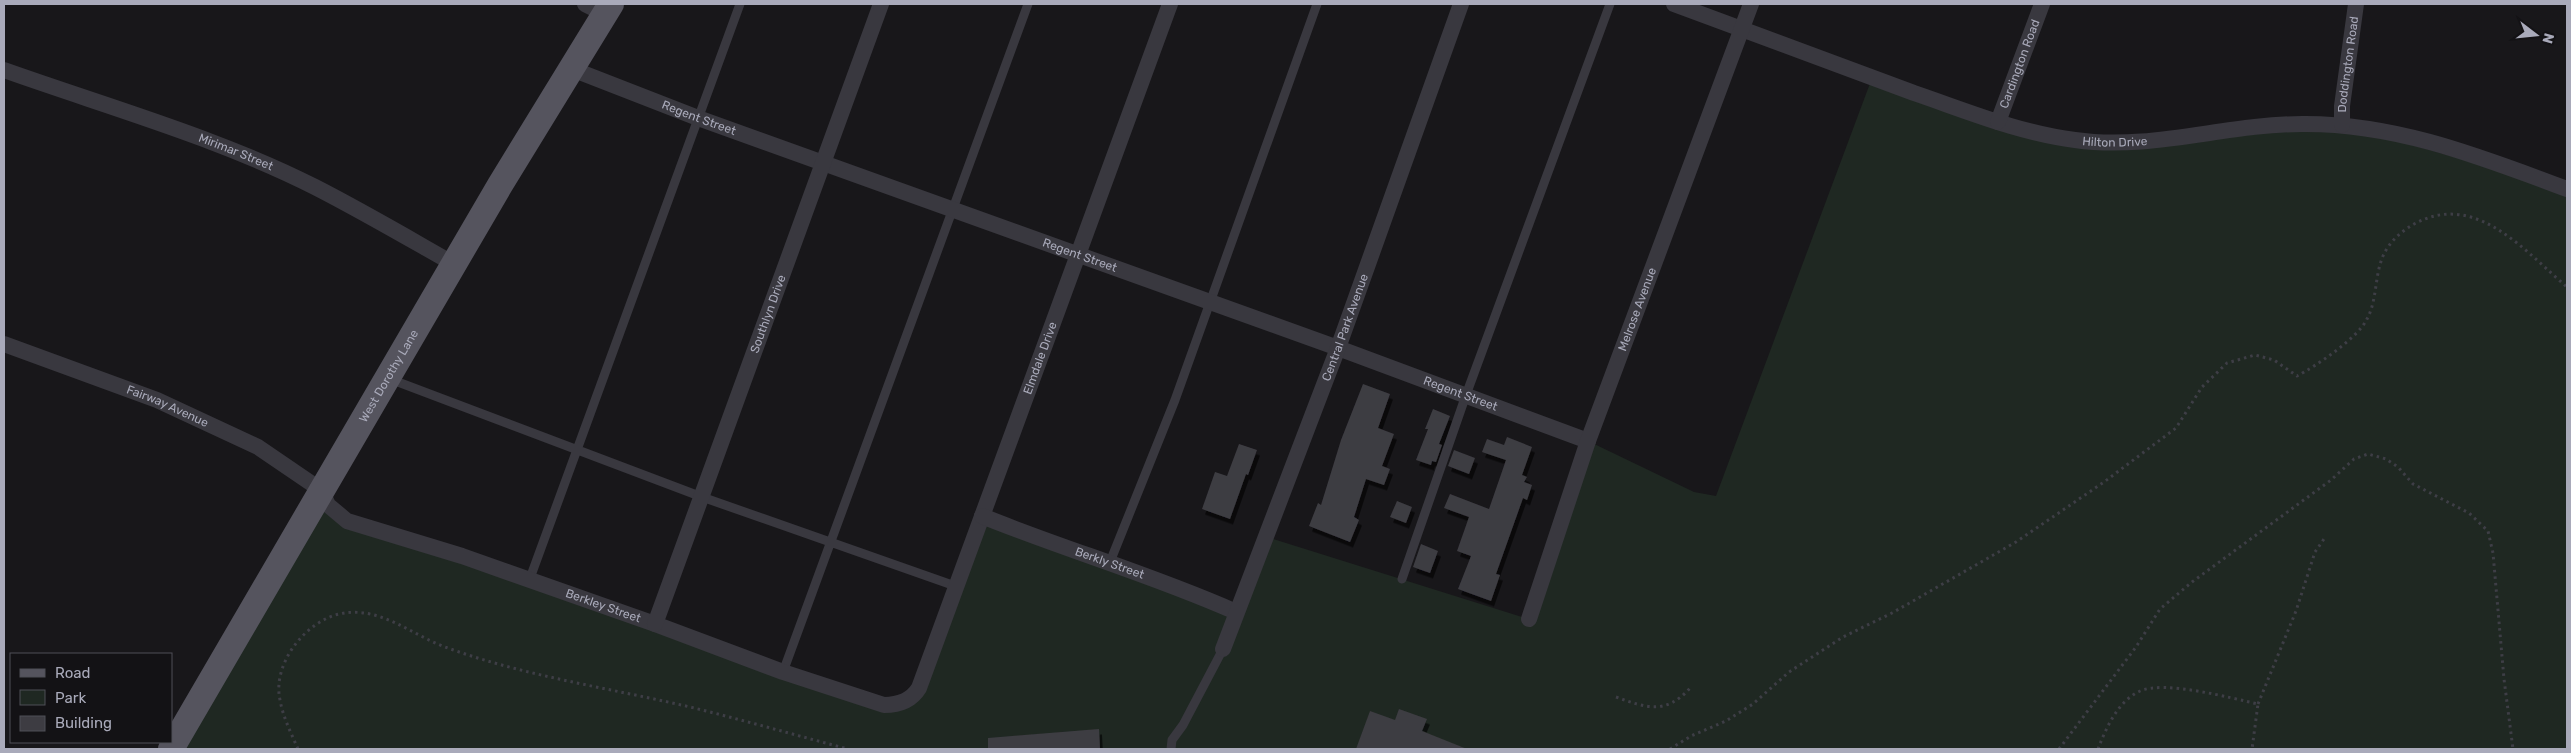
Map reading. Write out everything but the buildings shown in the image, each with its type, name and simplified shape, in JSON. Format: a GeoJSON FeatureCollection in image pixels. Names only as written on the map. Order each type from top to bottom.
{"type":"FeatureCollection","features":[{"type":"Feature","properties":{"kind":"main road","name":"West Dorothy Lane"},"geometry":{"type":"LineString","coordinates":[[171,749],[454,264],[572,68],[600,7]]}},
{"type":"Feature","properties":{"kind":"street","name":"Southlyn Drive"},"geometry":{"type":"LineString","coordinates":[[656,624],[881,4]]}},
{"type":"Feature","properties":{"kind":"street","name":"Elmdale Drive"},"geometry":{"type":"LineString","coordinates":[[900,704],[908,700],[919,688],[958,587],[982,516],[1170,4]]}},
{"type":"Feature","properties":{"kind":"street","name":"Central Park Avenue"},"geometry":{"type":"LineString","coordinates":[[1223,649],[1338,348],[1461,4]]}},
{"type":"Feature","properties":{"kind":"street","name":"Hilton Drive"},"geometry":{"type":"LineString","coordinates":[[1674,4],[1998,122],[2044,136],[2113,143],[2148,141],[2235,128],[2301,124],[2342,125],[2423,138],[2567,189]]}},
{"type":"Feature","properties":{"kind":"street","name":"Melrose Avenue"},"geometry":{"type":"LineString","coordinates":[[1528,619],[1588,441],[1751,4]]}},
{"type":"Feature","properties":{"kind":"street","name":"Cardington Road"},"geometry":{"type":"LineString","coordinates":[[1998,122],[2042,4]]}},
{"type":"Feature","properties":{"kind":"street","name":"Doddington Road"},"geometry":{"type":"LineString","coordinates":[[2342,125],[2342,106],[2356,4]]}},
{"type":"Feature","properties":{"kind":"street","name":"Regent Street"},"geometry":{"type":"LineString","coordinates":[[572,68],[698,118],[824,162],[1077,256],[1338,348],[1588,441]]}},
{"type":"Feature","properties":{"kind":"street","name":"Mirimar Street"},"geometry":{"type":"LineString","coordinates":[[4,70],[158,121],[244,156],[314,187],[454,264]]}},
{"type":"Feature","properties":{"kind":"street","name":"Fairway Avenue"},"geometry":{"type":"LineString","coordinates":[[4,344],[157,400],[209,422],[258,447],[321,490]]}},
{"type":"Feature","properties":{"kind":"street","name":"Berkley Street"},"geometry":{"type":"LineString","coordinates":[[321,490],[328,505],[347,521],[462,556],[656,624],[783,672],[884,705],[900,704]]}},
{"type":"Feature","properties":{"kind":"street","name":"Berkly Street"},"geometry":{"type":"LineString","coordinates":[[982,516],[1178,587],[1236,612]]}},
{"type":"Feature","properties":{"kind":"lane"},"geometry":{"type":"LineString","coordinates":[[529,581],[740,4]]}},
{"type":"Feature","properties":{"kind":"lane"},"geometry":{"type":"LineString","coordinates":[[783,672],[1028,4]]}},
{"type":"Feature","properties":{"kind":"lane"},"geometry":{"type":"LineString","coordinates":[[1110,562],[1175,400],[1208,302],[1317,4]]}},
{"type":"Feature","properties":{"kind":"lane"},"geometry":{"type":"LineString","coordinates":[[1402,579],[1466,395],[1610,4]]}},
{"type":"Feature","properties":{"kind":"lane"},"geometry":{"type":"LineString","coordinates":[[387,378],[576,451],[958,587]]}},
{"type":"Feature","properties":{"kind":"lane"},"geometry":{"type":"LineString","coordinates":[[1171,749],[1172,740],[1183,725],[1223,649]]}},
{"type":"Feature","properties":{"kind":"path"},"geometry":{"type":"LineString","coordinates":[[1670,749],[1691,736],[1726,721],[1753,704],[1789,672],[1843,637],[1892,613],[2016,542],[2104,482],[2176,428],[2202,387],[2227,363],[2255,355],[2274,360],[2297,376],[2317,366],[2343,344],[2367,319],[2384,253],[2399,234],[2416,222],[2440,213],[2466,215],[2487,222],[2567,287]]}},
{"type":"Feature","properties":{"kind":"path"},"geometry":{"type":"LineString","coordinates":[[2059,749],[2130,655],[2160,609],[2192,582],[2331,480],[2354,459],[2368,454],[2386,459],[2398,467],[2413,484],[2448,500],[2469,513],[2488,531],[2493,553],[2504,679],[2513,749]]}},
{"type":"Feature","properties":{"kind":"path"},"geometry":{"type":"LineString","coordinates":[[2252,749],[2258,704],[2296,611],[2315,552],[2324,539]]}},
{"type":"Feature","properties":{"kind":"path"},"geometry":{"type":"LineString","coordinates":[[298,749],[279,698],[282,669],[297,641],[313,624],[340,614],[369,614],[390,619],[442,646],[468,655],[591,686],[691,707],[848,749]]}},
{"type":"Feature","properties":{"kind":"path"},"geometry":{"type":"LineString","coordinates":[[1616,697],[1644,708],[1656,707],[1680,700],[1690,688]]}},
{"type":"Feature","properties":{"kind":"path"},"geometry":{"type":"LineString","coordinates":[[2098,749],[2122,704],[2140,691],[2161,688],[2191,690],[2258,704]]}},
{"type":"Feature","properties":{"kind":"green space"},"geometry":{"type":"Polygon","coordinates":[[[1872,78],[2078,141],[2342,125],[2567,189],[2567,749],[171,749],[321,490],[336,514],[884,705],[908,700],[982,516],[1235,612],[1267,537],[1528,619],[1588,441],[1694,492],[1716,496],[1872,78]]]}}]}
